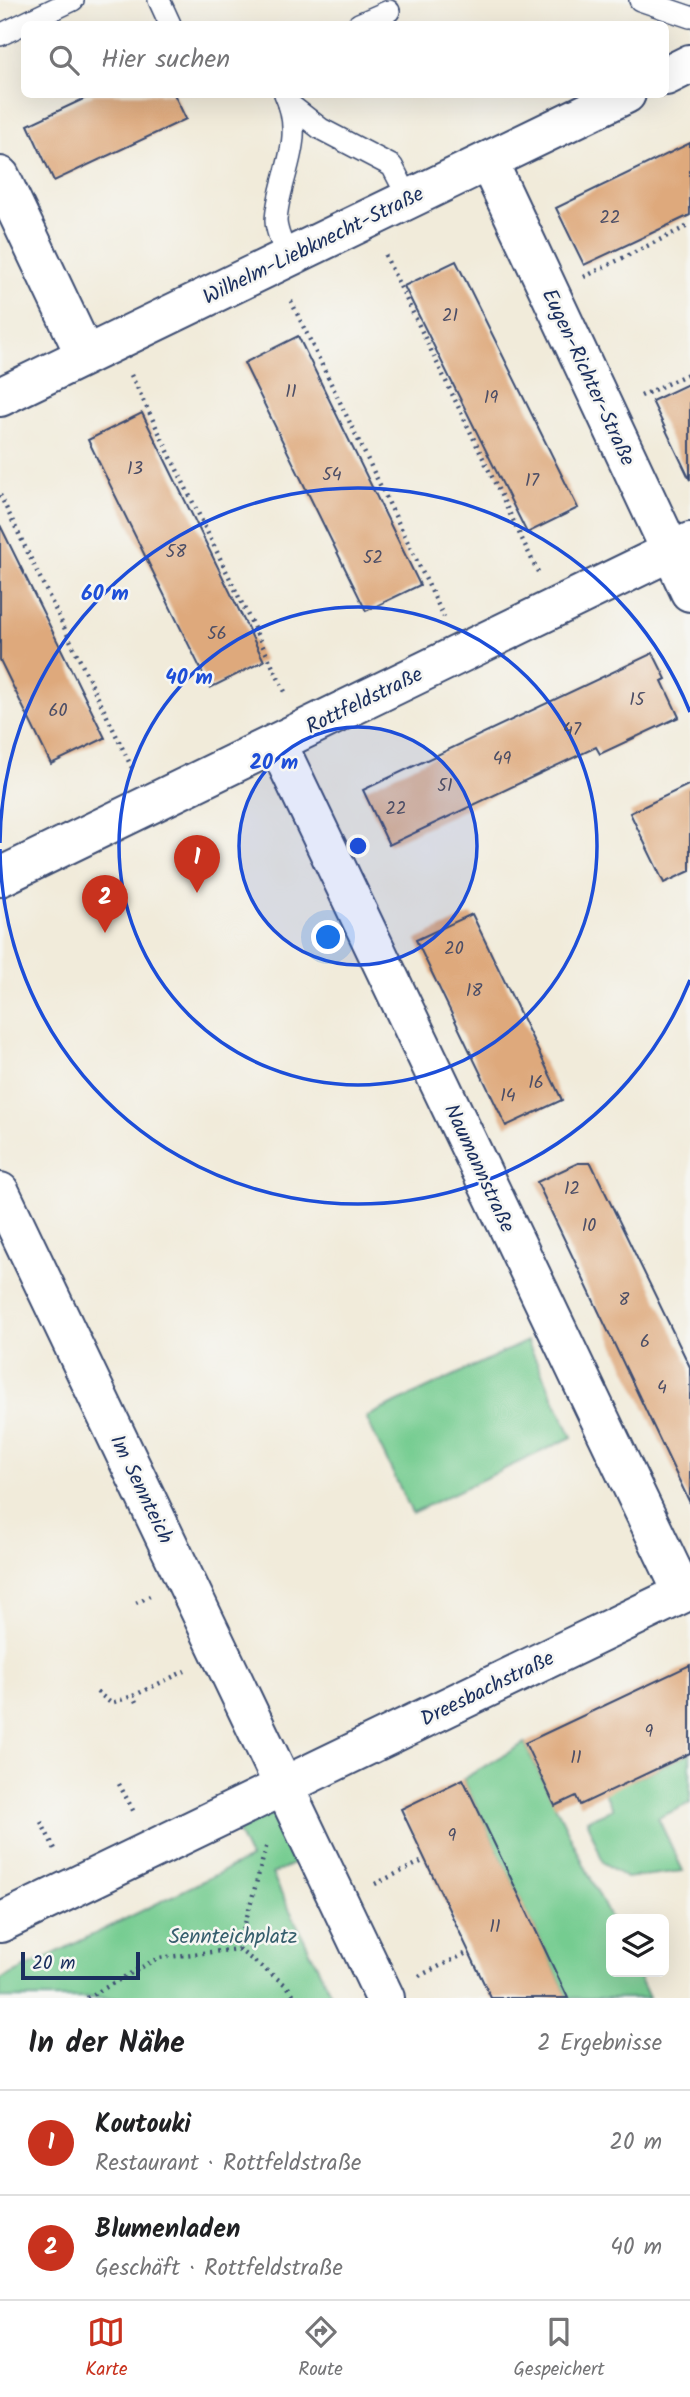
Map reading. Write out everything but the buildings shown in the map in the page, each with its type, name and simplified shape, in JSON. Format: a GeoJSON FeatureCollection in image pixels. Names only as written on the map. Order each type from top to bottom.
{"type":"FeatureCollection","features":[{"type":"Feature","properties":{"kind":"street"},"geometry":{"type":"LineString","coordinates":[[669,74],[690,64]]}},
{"type":"Feature","properties":{"kind":"street","name":"Wilhelm-Liebknecht-Straße"},"geometry":{"type":"LineString","coordinates":[[0,397],[618,98]]}},
{"type":"Feature","properties":{"kind":"street","name":"Eugen-Richter-Straße"},"geometry":{"type":"LineString","coordinates":[[488,161],[606,413],[680,547],[690,592]]}},
{"type":"Feature","properties":{"kind":"street"},"geometry":{"type":"LineString","coordinates":[[0,176],[100,348]]}},
{"type":"Feature","properties":{"kind":"street","name":"Rottfeldstraße"},"geometry":{"type":"LineString","coordinates":[[0,877],[680,547]]}},
{"type":"Feature","properties":{"kind":"street","name":"Naumannstraße"},"geometry":{"type":"LineString","coordinates":[[277,743],[686,1592]]}},
{"type":"Feature","properties":{"kind":"street","name":"Im Sennteich"},"geometry":{"type":"LineString","coordinates":[[0,1192],[284,1787]]}},
{"type":"Feature","properties":{"kind":"street","name":"Dreesbachstraße"},"geometry":{"type":"LineString","coordinates":[[284,1787],[686,1592]]}},
{"type":"Feature","properties":{"kind":"street"},"geometry":{"type":"LineString","coordinates":[[0,1923],[284,1787],[384,1995]]}},
{"type":"Feature","properties":{"kind":"lane"},"geometry":{"type":"LineString","coordinates":[[29,21],[73,0]]}},
{"type":"Feature","properties":{"kind":"lane"},"geometry":{"type":"LineString","coordinates":[[159,0],[169,21]]}},
{"type":"Feature","properties":{"kind":"lane"},"geometry":{"type":"LineString","coordinates":[[640,0],[690,17]]}},
{"type":"Feature","properties":{"kind":"lane"},"geometry":{"type":"LineString","coordinates":[[366,21],[389,11]]}},
{"type":"Feature","properties":{"kind":"lane"},"geometry":{"type":"LineString","coordinates":[[0,35],[21,25]]}},
{"type":"Feature","properties":{"kind":"lane"},"geometry":{"type":"LineString","coordinates":[[287,99],[321,130],[392,166],[408,199]]}},
{"type":"Feature","properties":{"kind":"lane"},"geometry":{"type":"LineString","coordinates":[[280,261],[276,223],[294,145],[287,99]]}},
{"type":"Feature","properties":{"kind":"path"},"geometry":{"type":"LineString","coordinates":[[368,219],[521,537]]}},
{"type":"Feature","properties":{"kind":"path"},"geometry":{"type":"LineString","coordinates":[[550,293],[690,225]]}},
{"type":"Feature","properties":{"kind":"path"},"geometry":{"type":"LineString","coordinates":[[280,261],[427,581]]}},
{"type":"Feature","properties":{"kind":"path"},"geometry":{"type":"LineString","coordinates":[[100,348],[269,659]]}},
{"type":"Feature","properties":{"kind":"path"},"geometry":{"type":"LineString","coordinates":[[606,413],[690,373]]}},
{"type":"Feature","properties":{"kind":"path"},"geometry":{"type":"LineString","coordinates":[[0,495],[117,736]]}},
{"type":"Feature","properties":{"kind":"path"},"geometry":{"type":"LineString","coordinates":[[97,1692],[111,1703],[133,1696],[221,1654]]}},
{"type":"Feature","properties":{"kind":"path"},"geometry":{"type":"LineString","coordinates":[[133,1696],[136,1702]]}},
{"type":"Feature","properties":{"kind":"path"},"geometry":{"type":"LineString","coordinates":[[238,1949],[265,1845],[303,1824]]}},
{"type":"Feature","properties":{"kind":"path"},"geometry":{"type":"LineString","coordinates":[[339,1901],[425,1860]]}},
{"type":"Feature","properties":{"kind":"path"},"geometry":{"type":"LineString","coordinates":[[87,1998],[158,1958],[238,1949],[287,1986],[296,1998]]}},
{"type":"Feature","properties":{"kind":"path"},"geometry":{"type":"LineString","coordinates":[[384,1995],[469,1952]]}},
{"type":"Feature","properties":{"kind":"green space"},"geometry":{"type":"Polygon","coordinates":[[[527,1341],[572,1437],[412,1513],[366,1417],[527,1341]]]}},
{"type":"Feature","properties":{"kind":"green space"},"geometry":{"type":"Polygon","coordinates":[[[525,1743],[608,1914],[606,1977],[639,1977],[649,1998],[568,1998],[463,1779],[525,1743]]]}},
{"type":"Feature","properties":{"kind":"green space"},"geometry":{"type":"Polygon","coordinates":[[[690,1753],[690,1803],[658,1818],[683,1871],[626,1878],[603,1862],[587,1820],[613,1809],[600,1783],[632,1780],[690,1753]]]}},
{"type":"Feature","properties":{"kind":"green space","name":"Sennteichplatz"},"geometry":{"type":"Polygon","coordinates":[[[275,1812],[299,1861],[272,1874],[333,1998],[0,1998],[0,1980],[250,1858],[237,1831],[275,1812]]]}},
{"type":"Feature","properties":{"kind":"place","name":"Koutouki"},"geometry":{"type":"Point","coordinates":[197,893]}},
{"type":"Feature","properties":{"kind":"place","name":"Blumenladen"},"geometry":{"type":"Point","coordinates":[105,933]}}]}
